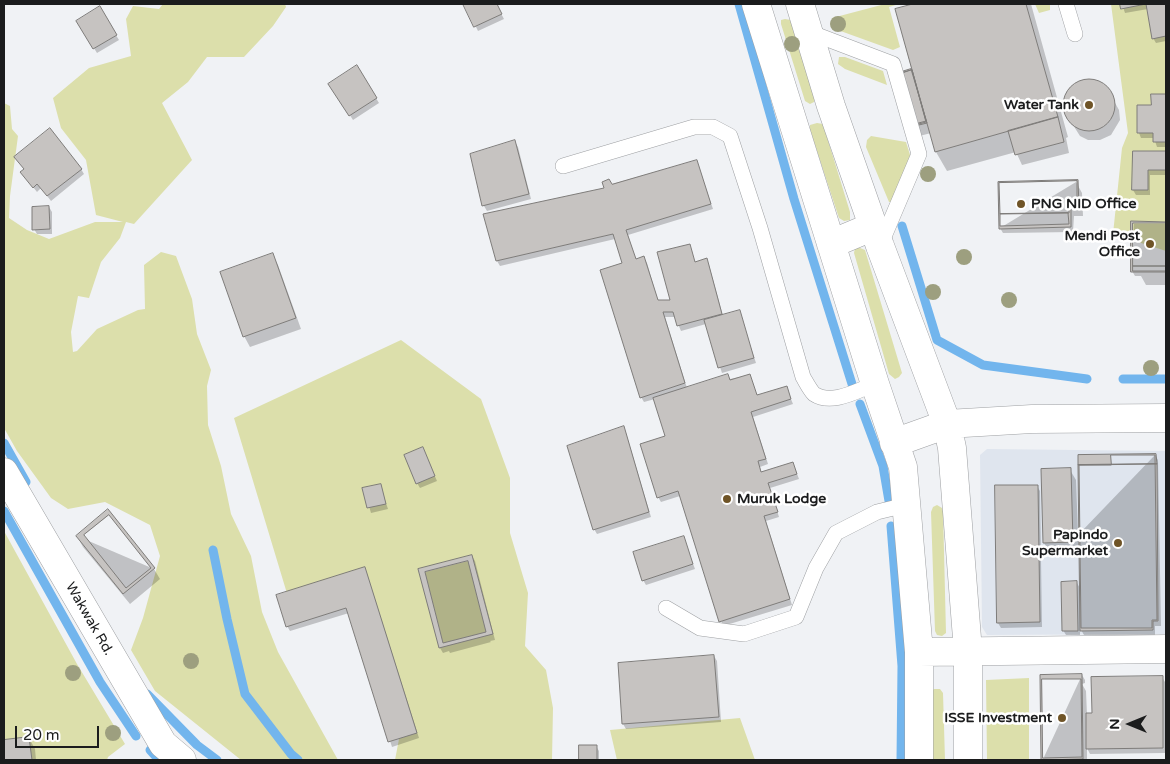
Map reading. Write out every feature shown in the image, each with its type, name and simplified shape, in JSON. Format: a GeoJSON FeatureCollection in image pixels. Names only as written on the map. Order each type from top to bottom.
{"type":"FeatureCollection","features":[{"type":"Feature","properties":{"kind":"street"},"geometry":{"type":"LineString","coordinates":[[800,4],[831,106],[947,424],[952,448],[968,651],[968,760]]}},
{"type":"Feature","properties":{"kind":"street"},"geometry":{"type":"LineString","coordinates":[[765,6],[791,119],[903,467],[919,652],[919,760]]}},
{"type":"Feature","properties":{"kind":"street"},"geometry":{"type":"LineString","coordinates":[[791,119],[831,106]]}},
{"type":"Feature","properties":{"kind":"street"},"geometry":{"type":"LineString","coordinates":[[831,244],[877,236]]}},
{"type":"Feature","properties":{"kind":"street"},"geometry":{"type":"LineString","coordinates":[[894,443],[947,424],[1032,419],[1166,418]]}},
{"type":"Feature","properties":{"kind":"street","name":"Wakwak Rd."},"geometry":{"type":"LineString","coordinates":[[4,472],[163,744],[182,760]]}},
{"type":"Feature","properties":{"kind":"street"},"geometry":{"type":"LineString","coordinates":[[919,652],[1166,650]]}},
{"type":"Feature","properties":{"kind":"lane"},"geometry":{"type":"LineString","coordinates":[[1066,4],[1075,34]]}},
{"type":"Feature","properties":{"kind":"lane"},"geometry":{"type":"LineString","coordinates":[[809,32],[893,64],[919,154],[877,236]]}},
{"type":"Feature","properties":{"kind":"lane"},"geometry":{"type":"LineString","coordinates":[[563,166],[694,127],[713,127],[730,136],[760,228],[803,377],[814,394],[829,398],[845,395],[875,384]]}},
{"type":"Feature","properties":{"kind":"lane"},"geometry":{"type":"LineString","coordinates":[[666,608],[700,628],[744,634],[796,617],[816,568],[836,533],[877,512],[906,505]]}},
{"type":"Feature","properties":{"kind":"shaded area"},"geometry":{"type":"Polygon","coordinates":[[[987,449],[1166,451],[1166,634],[987,635],[982,627],[980,455],[987,449]]]}},
{"type":"Feature","properties":{"kind":"green space"},"geometry":{"type":"Polygon","coordinates":[[[163,4],[285,4],[286,7],[273,26],[244,57],[207,57],[188,82],[162,103],[192,160],[134,224],[126,222],[120,238],[101,262],[89,298],[78,296],[71,332],[73,352],[77,351],[97,329],[138,310],[145,309],[144,265],[161,252],[176,256],[192,299],[197,334],[211,370],[207,386],[208,425],[221,466],[231,514],[251,556],[262,612],[278,652],[338,760],[241,760],[155,691],[131,650],[143,618],[160,556],[150,525],[105,502],[68,509],[51,498],[17,451],[4,428],[4,103],[10,106],[12,129],[18,136],[9,218],[27,230],[49,239],[95,222],[123,222],[96,215],[86,160],[61,128],[53,98],[89,68],[131,56],[126,19],[133,6],[159,9],[163,4]]]}},
{"type":"Feature","properties":{"kind":"green space"},"geometry":{"type":"Polygon","coordinates":[[[885,4],[899,4],[889,7],[900,47],[893,50],[835,29],[832,18],[885,4]]]}},
{"type":"Feature","properties":{"kind":"green space"},"geometry":{"type":"Polygon","coordinates":[[[1035,4],[1050,4],[1050,10],[1039,13],[1035,4]]]}},
{"type":"Feature","properties":{"kind":"green space"},"geometry":{"type":"Polygon","coordinates":[[[1111,4],[1166,4],[1166,251],[1113,234],[1122,148],[1128,133],[1111,4]]]}},
{"type":"Feature","properties":{"kind":"green space"},"geometry":{"type":"Polygon","coordinates":[[[781,20],[791,20],[815,95],[814,102],[810,104],[805,101],[781,24],[781,20]]]}},
{"type":"Feature","properties":{"kind":"green space"},"geometry":{"type":"Polygon","coordinates":[[[839,57],[845,57],[883,71],[887,85],[845,69],[838,64],[839,57]]]}},
{"type":"Feature","properties":{"kind":"green space"},"geometry":{"type":"Polygon","coordinates":[[[823,124],[850,212],[850,220],[844,221],[839,218],[810,130],[810,125],[823,124]]]}},
{"type":"Feature","properties":{"kind":"green space"},"geometry":{"type":"Polygon","coordinates":[[[871,136],[906,142],[911,158],[893,202],[889,202],[866,147],[867,140],[871,136]]]}},
{"type":"Feature","properties":{"kind":"green space"},"geometry":{"type":"Polygon","coordinates":[[[855,248],[865,250],[902,373],[895,379],[889,374],[854,253],[855,248]]]}},
{"type":"Feature","properties":{"kind":"green space"},"geometry":{"type":"Polygon","coordinates":[[[401,340],[481,399],[510,478],[510,533],[528,593],[525,646],[546,670],[553,708],[552,760],[395,760],[399,739],[358,593],[292,610],[234,418],[401,340]]]}},
{"type":"Feature","properties":{"kind":"green space"},"geometry":{"type":"Polygon","coordinates":[[[937,505],[943,511],[946,633],[942,636],[937,635],[935,631],[931,512],[933,507],[937,505]]]}},
{"type":"Feature","properties":{"kind":"green space"},"geometry":{"type":"Polygon","coordinates":[[[4,531],[77,664],[125,744],[108,757],[107,760],[9,760],[11,745],[4,739],[4,531]]]}},
{"type":"Feature","properties":{"kind":"green space"},"geometry":{"type":"Polygon","coordinates":[[[1029,678],[1029,760],[987,760],[986,680],[1029,678]]]}},
{"type":"Feature","properties":{"kind":"green space"},"geometry":{"type":"Polygon","coordinates":[[[940,689],[943,693],[945,760],[932,760],[932,691],[940,689]]]}},
{"type":"Feature","properties":{"kind":"green space"},"geometry":{"type":"Polygon","coordinates":[[[740,718],[755,760],[617,760],[610,730],[740,718]]]}},
{"type":"Feature","properties":{"kind":"building"},"geometry":{"type":"Polygon","coordinates":[[[463,4],[497,4],[502,14],[474,27],[463,4]]]}},
{"type":"Feature","properties":{"kind":"building"},"geometry":{"type":"Polygon","coordinates":[[[913,4],[1026,4],[1058,117],[935,152],[895,9],[913,4]]]}},
{"type":"Feature","properties":{"kind":"building"},"geometry":{"type":"Polygon","coordinates":[[[1120,4],[1146,4],[1121,9],[1120,4]]]}},
{"type":"Feature","properties":{"kind":"building"},"geometry":{"type":"Polygon","coordinates":[[[1146,4],[1166,4],[1166,36],[1152,39],[1146,4]]]}},
{"type":"Feature","properties":{"kind":"building"},"geometry":{"type":"Polygon","coordinates":[[[100,6],[117,35],[93,49],[76,21],[100,6]]]}},
{"type":"Feature","properties":{"kind":"building"},"geometry":{"type":"Polygon","coordinates":[[[357,65],[377,98],[349,116],[328,84],[357,65]]]}},
{"type":"Feature","properties":{"kind":"building"},"geometry":{"type":"Polygon","coordinates":[[[911,69],[927,123],[907,128],[892,75],[911,69]]]}},
{"type":"Feature","properties":{"kind":"building"},"geometry":{"type":"Polygon","coordinates":[[[912,70],[926,122],[905,128],[891,76],[912,70]]]}},
{"type":"Feature","properties":{"kind":"building"},"geometry":{"type":"Polygon","coordinates":[[[912,70],[926,121],[915,124],[901,74],[912,70]]]}},
{"type":"Feature","properties":{"kind":"building","name":"Water Tank"},"geometry":{"type":"Polygon","coordinates":[[[1089,79],[1099,81],[1107,87],[1113,95],[1115,105],[1113,115],[1107,123],[1099,129],[1089,131],[1079,129],[1071,123],[1065,115],[1063,105],[1065,95],[1071,87],[1079,81],[1089,79]]]}},
{"type":"Feature","properties":{"kind":"building"},"geometry":{"type":"Polygon","coordinates":[[[1151,94],[1166,94],[1166,142],[1153,142],[1153,133],[1137,133],[1137,105],[1151,105],[1151,94]]]}},
{"type":"Feature","properties":{"kind":"building"},"geometry":{"type":"Polygon","coordinates":[[[1058,117],[1064,142],[1015,155],[1008,131],[1058,117]]]}},
{"type":"Feature","properties":{"kind":"building"},"geometry":{"type":"Polygon","coordinates":[[[50,128],[82,169],[47,196],[37,184],[33,188],[20,172],[24,169],[14,157],[50,128]]]}},
{"type":"Feature","properties":{"kind":"building"},"geometry":{"type":"Polygon","coordinates":[[[515,140],[529,194],[482,206],[470,154],[515,140]]]}},
{"type":"Feature","properties":{"kind":"building"},"geometry":{"type":"Polygon","coordinates":[[[1133,151],[1166,151],[1166,170],[1148,170],[1148,190],[1132,190],[1133,151]]]}},
{"type":"Feature","properties":{"kind":"building"},"geometry":{"type":"Polygon","coordinates":[[[697,160],[711,204],[626,230],[636,259],[644,256],[658,300],[670,300],[657,252],[690,244],[695,262],[707,258],[722,314],[677,326],[673,312],[663,312],[685,383],[640,398],[600,270],[622,263],[613,234],[496,261],[483,214],[604,188],[602,182],[609,179],[612,184],[697,160]]]}},
{"type":"Feature","properties":{"kind":"building"},"geometry":{"type":"Polygon","coordinates":[[[1078,180],[1079,207],[1071,207],[1071,227],[999,229],[998,182],[1078,180]]]}},
{"type":"Feature","properties":{"kind":"building"},"geometry":{"type":"Polygon","coordinates":[[[1077,181],[1077,205],[1069,205],[1069,213],[1000,214],[999,183],[1077,181]]]}},
{"type":"Feature","properties":{"kind":"building"},"geometry":{"type":"Polygon","coordinates":[[[49,206],[50,229],[32,230],[32,207],[49,206]]]}},
{"type":"Feature","properties":{"kind":"building"},"geometry":{"type":"Polygon","coordinates":[[[1068,213],[1069,224],[1000,226],[1000,214],[1068,213]]]}},
{"type":"Feature","properties":{"kind":"building","name":"Mendi Post Office"},"geometry":{"type":"Polygon","coordinates":[[[1131,221],[1166,222],[1166,272],[1131,272],[1131,221]]]}},
{"type":"Feature","properties":{"kind":"building","name":"Mendi Post Office"},"geometry":{"type":"Polygon","coordinates":[[[1133,223],[1166,223],[1166,266],[1133,266],[1133,223]]]}},
{"type":"Feature","properties":{"kind":"building"},"geometry":{"type":"Polygon","coordinates":[[[273,253],[296,318],[243,337],[220,272],[273,253]]]}},
{"type":"Feature","properties":{"kind":"building"},"geometry":{"type":"Polygon","coordinates":[[[1133,266],[1166,266],[1166,271],[1133,271],[1133,266]]]}},
{"type":"Feature","properties":{"kind":"building"},"geometry":{"type":"Polygon","coordinates":[[[740,310],[754,358],[718,368],[704,320],[740,310]]]}},
{"type":"Feature","properties":{"kind":"building","name":"Muruk Lodge"},"geometry":{"type":"Polygon","coordinates":[[[728,374],[730,380],[750,374],[757,395],[787,386],[791,399],[751,412],[766,459],[758,461],[761,472],[793,462],[797,474],[768,483],[778,512],[764,516],[790,599],[719,622],[678,491],[657,498],[640,444],[665,436],[653,398],[728,374]]]}},
{"type":"Feature","properties":{"kind":"building"},"geometry":{"type":"Polygon","coordinates":[[[624,426],[649,512],[593,530],[567,446],[624,426]]]}},
{"type":"Feature","properties":{"kind":"building"},"geometry":{"type":"Polygon","coordinates":[[[423,447],[435,476],[416,484],[404,455],[423,447]]]}},
{"type":"Feature","properties":{"kind":"building"},"geometry":{"type":"Polygon","coordinates":[[[1156,454],[1157,464],[1078,465],[1078,455],[1156,454]]]}},
{"type":"Feature","properties":{"kind":"building","name":"Papindo Supermarket"},"geometry":{"type":"Polygon","coordinates":[[[1111,455],[1155,455],[1157,620],[1152,620],[1152,628],[1081,628],[1079,465],[1111,465],[1111,455]]]}},
{"type":"Feature","properties":{"kind":"building","name":"Papindo Supermarket"},"geometry":{"type":"Polygon","coordinates":[[[1157,464],[1158,621],[1153,621],[1153,630],[1080,631],[1078,465],[1157,464]]]}},
{"type":"Feature","properties":{"kind":"building"},"geometry":{"type":"Polygon","coordinates":[[[1071,468],[1073,542],[1043,543],[1041,469],[1071,468]]]}},
{"type":"Feature","properties":{"kind":"building"},"geometry":{"type":"Polygon","coordinates":[[[381,484],[386,504],[367,508],[362,488],[381,484]]]}},
{"type":"Feature","properties":{"kind":"building"},"geometry":{"type":"Polygon","coordinates":[[[995,485],[1038,485],[1040,622],[997,623],[995,485]]]}},
{"type":"Feature","properties":{"kind":"building"},"geometry":{"type":"Polygon","coordinates":[[[108,509],[155,568],[123,594],[76,536],[108,509]]]}},
{"type":"Feature","properties":{"kind":"building"},"geometry":{"type":"Polygon","coordinates":[[[109,515],[151,568],[126,588],[84,535],[109,515]]]}},
{"type":"Feature","properties":{"kind":"building"},"geometry":{"type":"Polygon","coordinates":[[[684,536],[693,564],[642,581],[633,552],[684,536]]]}},
{"type":"Feature","properties":{"kind":"building"},"geometry":{"type":"Polygon","coordinates":[[[472,555],[493,634],[439,648],[418,569],[472,555]]]}},
{"type":"Feature","properties":{"kind":"building"},"geometry":{"type":"Polygon","coordinates":[[[468,561],[486,632],[443,643],[425,572],[468,561]]]}},
{"type":"Feature","properties":{"kind":"building"},"geometry":{"type":"Polygon","coordinates":[[[365,567],[417,733],[388,742],[346,608],[286,627],[276,595],[365,567]]]}},
{"type":"Feature","properties":{"kind":"building"},"geometry":{"type":"Polygon","coordinates":[[[1077,581],[1078,631],[1062,631],[1061,582],[1077,581]]]}},
{"type":"Feature","properties":{"kind":"building"},"geometry":{"type":"Polygon","coordinates":[[[714,655],[719,717],[622,724],[618,663],[714,655]]]}},
{"type":"Feature","properties":{"kind":"building","name":"ISSE Investment"},"geometry":{"type":"Polygon","coordinates":[[[1082,674],[1083,759],[1041,760],[1040,675],[1082,674]]]}},
{"type":"Feature","properties":{"kind":"building"},"geometry":{"type":"Polygon","coordinates":[[[1163,676],[1163,748],[1086,749],[1086,713],[1092,713],[1091,677],[1163,676]]]}},
{"type":"Feature","properties":{"kind":"building","name":"ISSE Investment"},"geometry":{"type":"Polygon","coordinates":[[[1042,679],[1081,679],[1082,757],[1043,758],[1042,679]]]}},
{"type":"Feature","properties":{"kind":"building"},"geometry":{"type":"Polygon","coordinates":[[[29,737],[32,760],[4,760],[4,740],[29,737]]]}},
{"type":"Feature","properties":{"kind":"building"},"geometry":{"type":"Polygon","coordinates":[[[579,745],[597,745],[597,760],[579,760],[579,745]]]}},
{"type":"Feature","properties":{"kind":"waterway"},"geometry":{"type":"LineString","coordinates":[[739,4],[794,199],[852,384]]}},
{"type":"Feature","properties":{"kind":"waterway"},"geometry":{"type":"LineString","coordinates":[[902,226],[937,340],[983,365],[1087,379]]}},
{"type":"Feature","properties":{"kind":"waterway"},"geometry":{"type":"LineString","coordinates":[[1123,379],[1166,379]]}},
{"type":"Feature","properties":{"kind":"waterway"},"geometry":{"type":"LineString","coordinates":[[860,404],[883,466],[889,501]]}},
{"type":"Feature","properties":{"kind":"waterway"},"geometry":{"type":"LineString","coordinates":[[4,443],[26,482]]}},
{"type":"Feature","properties":{"kind":"waterway"},"geometry":{"type":"LineString","coordinates":[[4,511],[100,682],[136,736]]}},
{"type":"Feature","properties":{"kind":"waterway"},"geometry":{"type":"LineString","coordinates":[[891,526],[902,666],[901,760]]}},
{"type":"Feature","properties":{"kind":"waterway"},"geometry":{"type":"LineString","coordinates":[[213,550],[245,694],[291,754],[298,760]]}},
{"type":"Feature","properties":{"kind":"waterway"},"geometry":{"type":"LineString","coordinates":[[147,694],[197,745],[217,760]]}},
{"type":"Feature","properties":{"kind":"waterway"},"geometry":{"type":"LineString","coordinates":[[150,750],[159,760]]}},
{"type":"Feature","properties":{"kind":"place","name":"Water Tank"},"geometry":{"type":"Point","coordinates":[1089,105]}},
{"type":"Feature","properties":{"kind":"place","name":"PNG NID Office"},"geometry":{"type":"Point","coordinates":[1021,204]}},
{"type":"Feature","properties":{"kind":"place","name":"Mendi Post Office"},"geometry":{"type":"Point","coordinates":[1150,244]}},
{"type":"Feature","properties":{"kind":"place","name":"Muruk Lodge"},"geometry":{"type":"Point","coordinates":[727,499]}},
{"type":"Feature","properties":{"kind":"place","name":"Papindo Supermarket"},"geometry":{"type":"Point","coordinates":[1118,543]}},
{"type":"Feature","properties":{"kind":"place","name":"ISSE Investment"},"geometry":{"type":"Point","coordinates":[1062,718]}}]}
